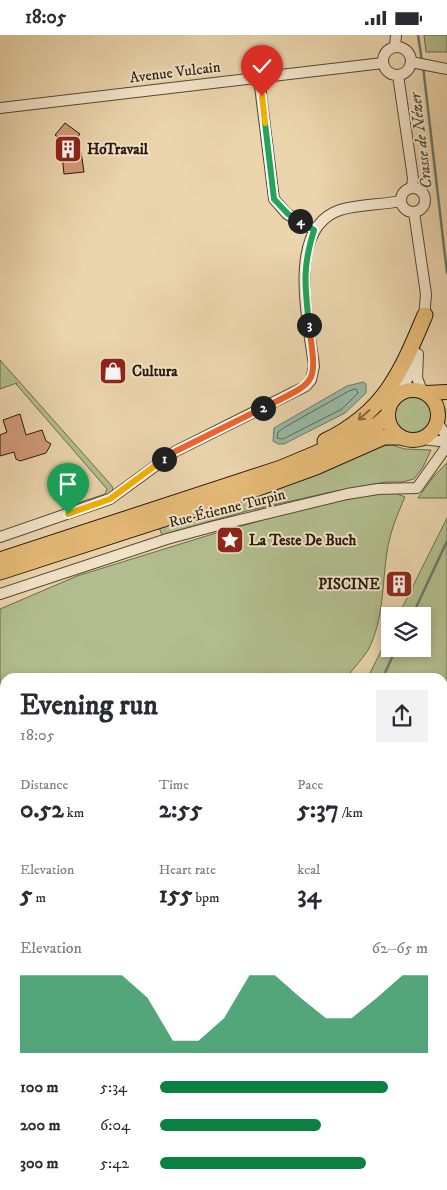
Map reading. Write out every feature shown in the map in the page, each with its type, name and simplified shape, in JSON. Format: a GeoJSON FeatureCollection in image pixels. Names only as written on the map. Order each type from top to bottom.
{"type":"FeatureCollection","features":[{"type":"Feature","properties":{"kind":"highway"},"geometry":{"type":"LineString","coordinates":[[153,511],[278,463],[348,428],[372,408],[394,383],[425,315]]}},
{"type":"Feature","properties":{"kind":"highway"},"geometry":{"type":"LineString","coordinates":[[0,561],[247,480],[312,456],[373,428],[387,416]]}},
{"type":"Feature","properties":{"kind":"highway"},"geometry":{"type":"LineString","coordinates":[[0,572],[250,491],[316,467],[384,437],[400,437]]}},
{"type":"Feature","properties":{"kind":"main road"},"geometry":{"type":"LineString","coordinates":[[424,392],[436,404],[441,415],[432,432],[423,439],[413,441],[400,437],[388,425],[387,416],[392,401],[398,395],[411,390],[447,392]]}},
{"type":"Feature","properties":{"kind":"street"},"geometry":{"type":"LineString","coordinates":[[395,47],[396,35]]}},
{"type":"Feature","properties":{"kind":"street"},"geometry":{"type":"LineString","coordinates":[[419,64],[398,75],[390,73],[383,63],[384,54],[395,47],[404,49],[419,64],[447,69]]}},
{"type":"Feature","properties":{"kind":"street","name":"Avenue Vulcain"},"geometry":{"type":"LineString","coordinates":[[0,108],[383,63]]}},
{"type":"Feature","properties":{"kind":"street"},"geometry":{"type":"LineString","coordinates":[[398,75],[413,177],[412,188]]}},
{"type":"Feature","properties":{"kind":"street"},"geometry":{"type":"LineString","coordinates":[[259,78],[274,199],[288,214],[314,230]]}},
{"type":"Feature","properties":{"kind":"street"},"geometry":{"type":"LineString","coordinates":[[412,188],[423,193],[425,201],[421,209],[414,212],[404,208],[401,201],[402,194],[412,188]]}},
{"type":"Feature","properties":{"kind":"street"},"geometry":{"type":"LineString","coordinates":[[0,537],[110,499],[176,451],[306,386],[311,380],[314,366],[304,277],[306,259],[314,230],[329,215],[341,209],[401,201]]}},
{"type":"Feature","properties":{"kind":"street"},"geometry":{"type":"LineString","coordinates":[[398,395],[406,383],[418,348],[425,315],[426,294],[414,212]]}},
{"type":"Feature","properties":{"kind":"street"},"geometry":{"type":"LineString","coordinates":[[418,348],[417,378],[424,392]]}},
{"type":"Feature","properties":{"kind":"street"},"geometry":{"type":"LineString","coordinates":[[441,415],[447,437]]}},
{"type":"Feature","properties":{"kind":"street"},"geometry":{"type":"LineString","coordinates":[[423,439],[447,442]]}},
{"type":"Feature","properties":{"kind":"street","name":"Rue Étienne Turpin"},"geometry":{"type":"LineString","coordinates":[[0,594],[167,539],[215,526],[347,494],[378,489],[417,488],[447,446]]}},
{"type":"Feature","properties":{"kind":"shaded area"},"geometry":{"type":"Polygon","coordinates":[[[424,35],[447,35],[447,52],[426,52],[424,35]]]}},
{"type":"Feature","properties":{"kind":"shaded area"},"geometry":{"type":"Polygon","coordinates":[[[0,360],[112,486],[113,491],[111,494],[70,508],[69,506],[105,494],[107,489],[17,383],[0,389],[0,360]]]}},
{"type":"Feature","properties":{"kind":"shaded area"},"geometry":{"type":"Polygon","coordinates":[[[417,395],[424,398],[430,404],[433,415],[432,423],[424,432],[417,435],[409,435],[402,432],[394,423],[393,411],[396,404],[405,396],[417,395]]]}},
{"type":"Feature","properties":{"kind":"shaded area"},"geometry":{"type":"Polygon","coordinates":[[[392,445],[405,449],[431,450],[423,467],[414,479],[331,492],[247,511],[162,535],[158,525],[372,447],[392,445]]]}},
{"type":"Feature","properties":{"kind":"shaded area"},"geometry":{"type":"Polygon","coordinates":[[[447,463],[447,498],[418,498],[434,476],[447,463]]]}},
{"type":"Feature","properties":{"kind":"shaded area"},"geometry":{"type":"Polygon","coordinates":[[[390,491],[405,497],[388,545],[382,602],[377,627],[368,650],[350,673],[0,673],[0,609],[77,576],[216,533],[317,505],[390,491]]]}},
{"type":"Feature","properties":{"kind":"shaded area"},"geometry":{"type":"Polygon","coordinates":[[[447,518],[447,673],[370,673],[381,651],[381,657],[431,657],[431,607],[402,607],[447,518]]]}},
{"type":"Feature","properties":{"kind":"water"},"geometry":{"type":"Polygon","coordinates":[[[363,382],[366,384],[366,393],[345,413],[284,444],[278,444],[273,441],[274,428],[347,386],[363,382]]]}},
{"type":"Feature","properties":{"kind":"building","name":"HoTravail"},"geometry":{"type":"Polygon","coordinates":[[[65,123],[80,134],[71,145],[72,153],[81,152],[84,172],[64,174],[62,155],[65,154],[64,145],[56,139],[58,137],[55,135],[65,123]]]}},
{"type":"Feature","properties":{"kind":"building"},"geometry":{"type":"Polygon","coordinates":[[[20,414],[26,435],[42,430],[46,441],[51,444],[46,453],[20,461],[16,459],[14,452],[0,456],[0,435],[7,432],[3,420],[20,414]]]}},
{"type":"Feature","properties":{"kind":"waterway","name":"Crasse de Nézer"},"geometry":{"type":"LineString","coordinates":[[418,35],[422,61]]}},
{"type":"Feature","properties":{"kind":"waterway","name":"Crasse de Nézer"},"geometry":{"type":"LineString","coordinates":[[423,66],[447,273]]}},
{"type":"Feature","properties":{"kind":"waterway","name":"Crasse de Nézer"},"geometry":{"type":"LineString","coordinates":[[416,607],[447,541]]}},
{"type":"Feature","properties":{"kind":"waterway","name":"Crasse de Nézer"},"geometry":{"type":"LineString","coordinates":[[385,673],[392,657]]}},
{"type":"Feature","properties":{"kind":"place","name":"HoTravail"},"geometry":{"type":"Point","coordinates":[68,149]}},
{"type":"Feature","properties":{"kind":"place","name":"Cultura"},"geometry":{"type":"Point","coordinates":[113,371]}},
{"type":"Feature","properties":{"kind":"place","name":"La Teste De Buch"},"geometry":{"type":"Point","coordinates":[230,540]}},
{"type":"Feature","properties":{"kind":"place","name":"PISCINE"},"geometry":{"type":"Point","coordinates":[399,584]}},
{"type":"Feature","properties":{"kind":"route"},"geometry":{"type":"LineString","coordinates":[[68,514],[110,499],[176,451],[296,392],[306,386],[311,380],[314,366],[304,277],[306,259],[314,230],[288,214],[278,206],[274,199],[262,96]]}}]}
